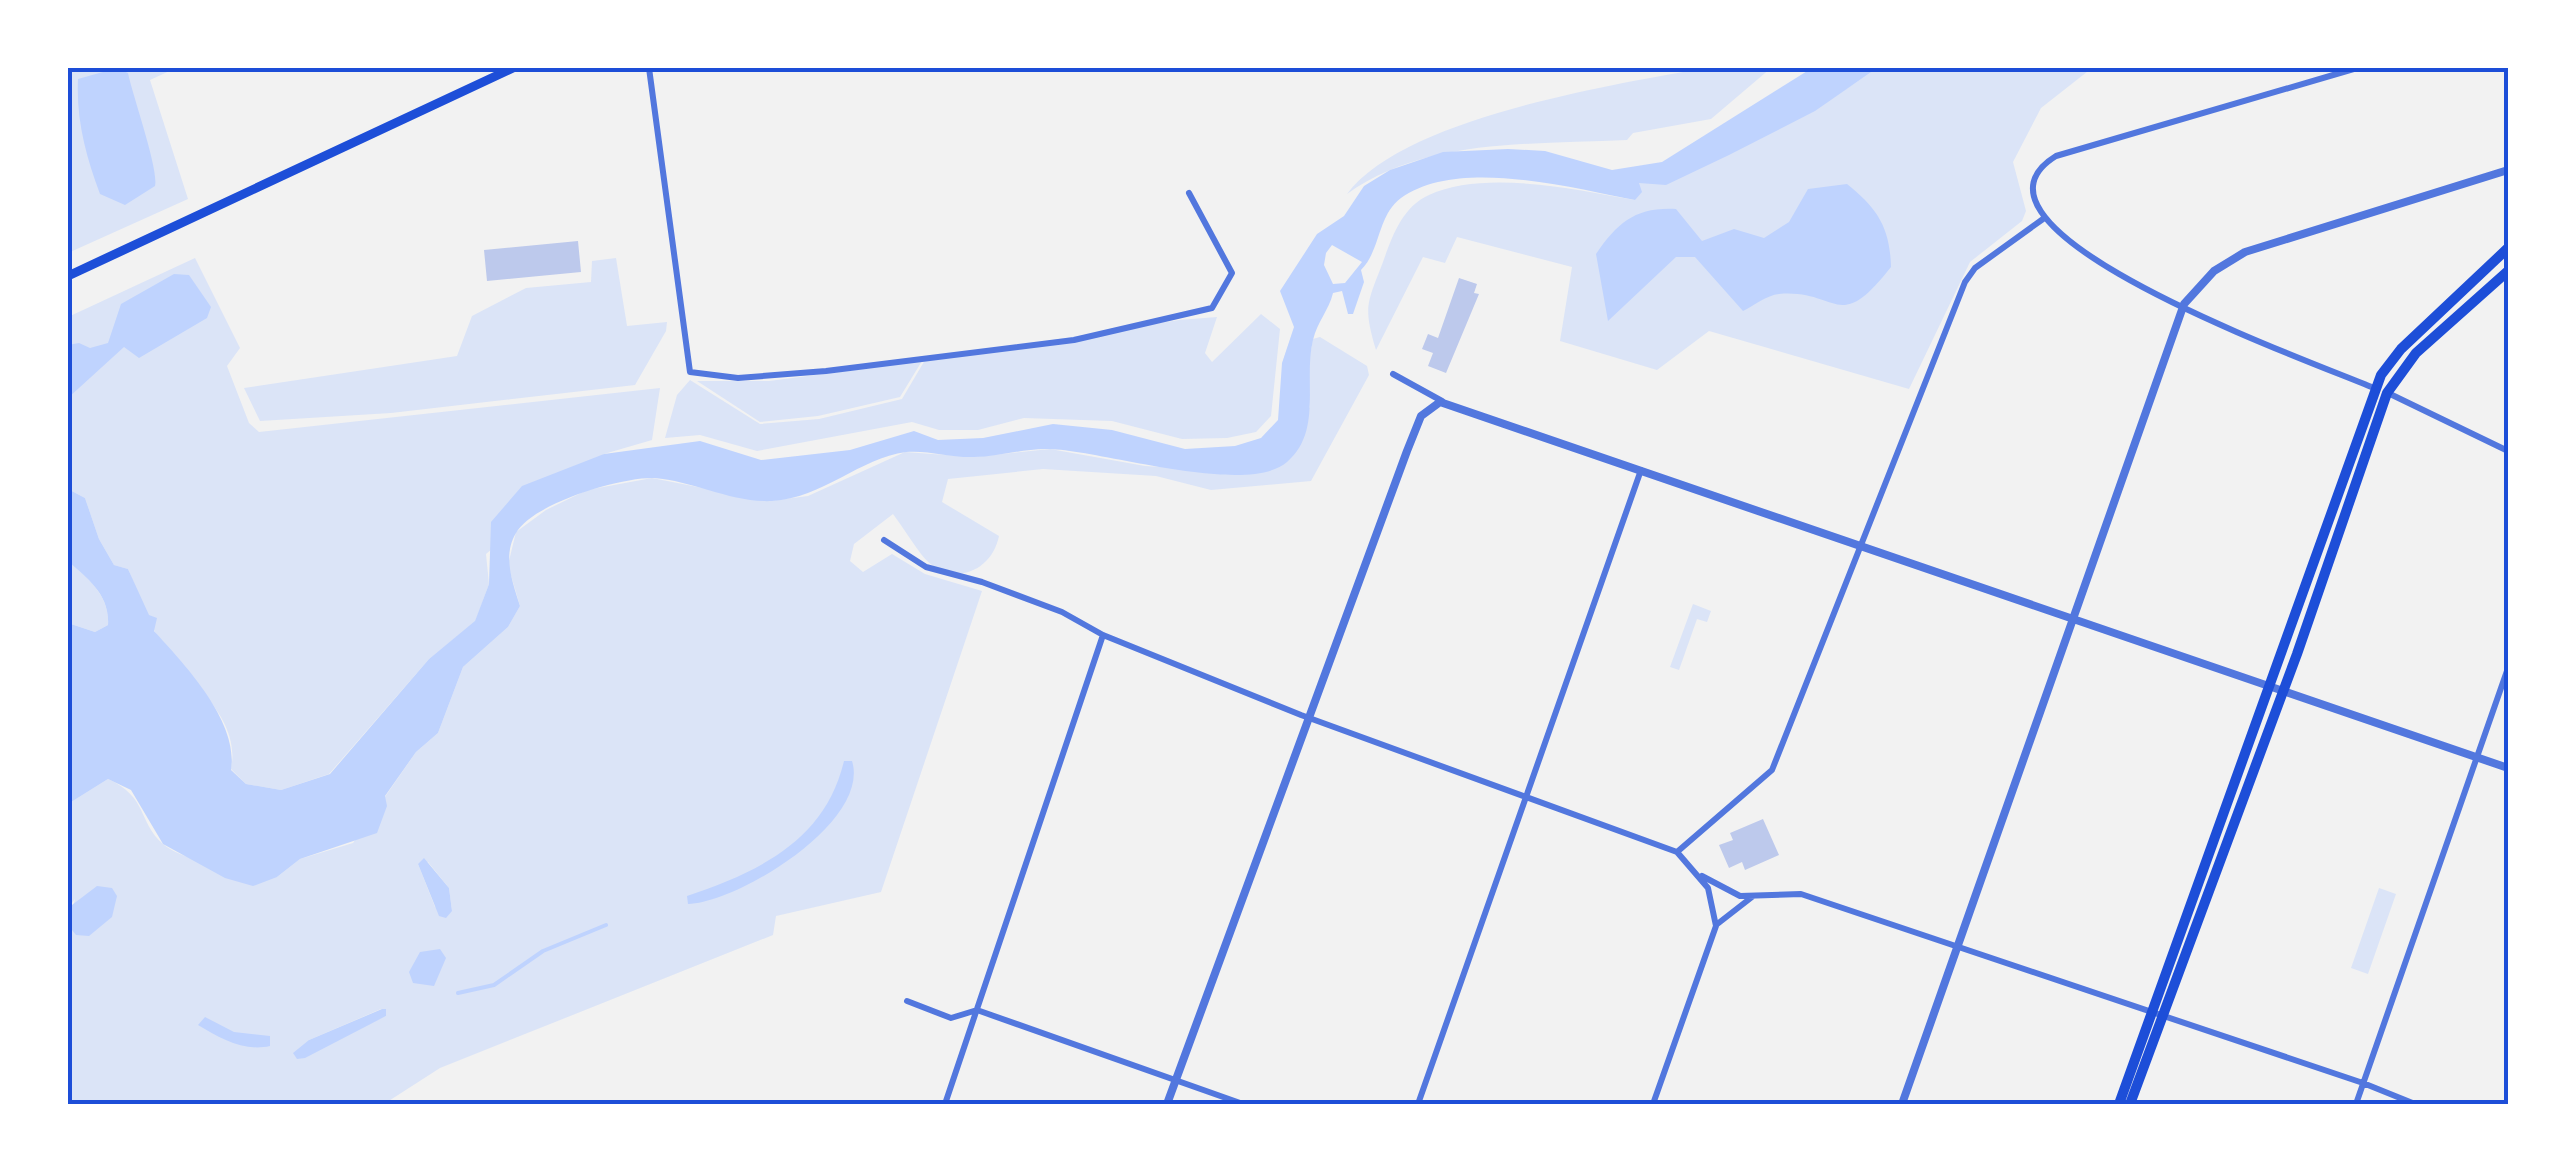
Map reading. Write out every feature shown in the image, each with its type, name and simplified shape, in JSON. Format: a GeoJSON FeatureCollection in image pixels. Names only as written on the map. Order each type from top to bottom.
{"type":"FeatureCollection","features":[{"type":"Feature","properties":{"kind":"main road"},"geometry":{"type":"LineString","coordinates":[[68,276],[513,68]]}},
{"type":"Feature","properties":{"kind":"main road"},"geometry":{"type":"LineString","coordinates":[[2119,1104],[2277,689],[2396,354],[2508,248]]}},
{"type":"Feature","properties":{"kind":"main road"},"geometry":{"type":"LineString","coordinates":[[2382,391],[2416,353],[2508,271]]}},
{"type":"Feature","properties":{"kind":"main road"},"geometry":{"type":"LineString","coordinates":[[2130,1104],[2157,1012]]}},
{"type":"Feature","properties":{"kind":"street"},"geometry":{"type":"LineString","coordinates":[[650,68],[690,372],[738,378],[826,371],[1074,340],[1212,308],[1232,273],[1190,193]]}},
{"type":"Feature","properties":{"kind":"street"},"geometry":{"type":"LineString","coordinates":[[2357,68],[2056,156],[2044,163],[2033,181],[2034,201],[2042,219],[2088,254],[2181,308],[2382,391],[2507,448]]}},
{"type":"Feature","properties":{"kind":"street"},"geometry":{"type":"LineString","coordinates":[[1902,1104],[2075,621],[2181,308],[2207,277],[2241,254],[2384,206],[2508,172]]}},
{"type":"Feature","properties":{"kind":"street"},"geometry":{"type":"LineString","coordinates":[[1678,852],[1772,770],[1965,282],[1975,268],[2042,219]]}},
{"type":"Feature","properties":{"kind":"street"},"geometry":{"type":"LineString","coordinates":[[1393,374],[1440,402],[2508,768]]}},
{"type":"Feature","properties":{"kind":"street"},"geometry":{"type":"LineString","coordinates":[[1167,1104],[1420,418],[1440,402]]}},
{"type":"Feature","properties":{"kind":"street"},"geometry":{"type":"LineString","coordinates":[[1418,1104],[1640,470]]}},
{"type":"Feature","properties":{"kind":"street"},"geometry":{"type":"LineString","coordinates":[[884,540],[926,567],[1046,606],[1102,636],[1308,717],[1678,852],[1699,874],[1732,894],[1801,894],[2157,1012],[2415,1104]]}},
{"type":"Feature","properties":{"kind":"street"},"geometry":{"type":"LineString","coordinates":[[945,1104],[1102,636]]}},
{"type":"Feature","properties":{"kind":"street"},"geometry":{"type":"LineString","coordinates":[[2356,1104],[2508,668]]}},
{"type":"Feature","properties":{"kind":"street"},"geometry":{"type":"LineString","coordinates":[[1653,1104],[1716,926],[1711,898],[1699,874]]}},
{"type":"Feature","properties":{"kind":"street"},"geometry":{"type":"LineString","coordinates":[[1716,926],[1752,897]]}},
{"type":"Feature","properties":{"kind":"street"},"geometry":{"type":"LineString","coordinates":[[907,1001],[952,1018],[977,1010],[1242,1104]]}},
{"type":"Feature","properties":{"kind":"shaded area"},"geometry":{"type":"Polygon","coordinates":[[[68,68],[176,68],[150,80],[188,199],[68,253],[68,68]]]}},
{"type":"Feature","properties":{"kind":"shaded area"},"geometry":{"type":"Polygon","coordinates":[[[1705,68],[1771,68],[1711,119],[1633,133],[1627,140],[1518,144],[1446,153],[1411,162],[1347,194],[1375,167],[1461,125],[1565,95],[1705,68]]]}},
{"type":"Feature","properties":{"kind":"shaded area"},"geometry":{"type":"Polygon","coordinates":[[[1877,68],[2092,68],[2041,108],[2013,162],[2026,211],[2022,221],[1970,262],[1909,389],[1709,331],[1657,370],[1560,341],[1572,267],[1457,237],[1445,263],[1423,257],[1376,350],[1368,314],[1373,287],[1399,224],[1420,200],[1452,187],[1504,183],[1560,187],[1635,200],[1639,183],[1763,136],[1877,68]]]}},
{"type":"Feature","properties":{"kind":"shaded area"},"geometry":{"type":"Polygon","coordinates":[[[195,258],[240,348],[227,366],[249,423],[259,432],[660,388],[652,440],[604,454],[486,554],[489,584],[475,622],[429,659],[329,774],[281,790],[246,784],[231,769],[232,748],[218,711],[163,645],[128,569],[114,565],[99,539],[85,498],[68,489],[68,317],[195,258]]]}},
{"type":"Feature","properties":{"kind":"shaded area"},"geometry":{"type":"Polygon","coordinates":[[[616,258],[627,326],[667,322],[666,331],[635,385],[391,413],[260,421],[244,388],[457,356],[472,316],[526,288],[591,282],[592,261],[616,258]]]}},
{"type":"Feature","properties":{"kind":"shaded area"},"geometry":{"type":"Polygon","coordinates":[[[1261,314],[1280,329],[1271,416],[1256,432],[1227,438],[1182,439],[1112,421],[1024,418],[978,430],[939,430],[912,422],[757,451],[700,435],[665,438],[677,395],[690,380],[760,424],[819,419],[902,399],[925,360],[1179,320],[1217,317],[1205,353],[1212,362],[1261,314]]]}},
{"type":"Feature","properties":{"kind":"shaded area"},"geometry":{"type":"Polygon","coordinates":[[[1320,337],[1367,366],[1369,375],[1311,481],[1211,490],[1156,476],[1043,469],[948,479],[942,502],[999,536],[987,560],[978,568],[955,574],[931,565],[893,514],[854,544],[850,561],[863,572],[892,554],[925,574],[982,591],[881,892],[776,916],[773,935],[440,1068],[384,1104],[68,1104],[68,925],[75,899],[68,908],[68,804],[108,779],[130,794],[155,835],[173,851],[277,877],[300,859],[353,843],[416,752],[438,733],[463,667],[508,627],[520,606],[508,565],[516,532],[546,510],[587,490],[652,478],[769,501],[808,496],[905,452],[974,457],[1050,449],[1145,466],[1257,473],[1310,407],[1307,371],[1313,339],[1320,337]],[[428,862],[418,864],[435,907],[452,911],[449,888],[428,862]],[[386,1009],[309,1040],[327,1044],[386,1016],[386,1009]]]}},
{"type":"Feature","properties":{"kind":"shaded area"},"geometry":{"type":"Polygon","coordinates":[[[922,361],[900,397],[818,416],[760,422],[697,381],[769,381],[922,361]]]}},
{"type":"Feature","properties":{"kind":"shaded area"},"geometry":{"type":"Polygon","coordinates":[[[68,561],[90,581],[105,605],[108,625],[95,632],[68,623],[68,561]]]}},
{"type":"Feature","properties":{"kind":"shaded area"},"geometry":{"type":"Polygon","coordinates":[[[1693,604],[1711,611],[1707,622],[1697,619],[1679,670],[1670,667],[1693,604]]]}},
{"type":"Feature","properties":{"kind":"shaded area"},"geometry":{"type":"Polygon","coordinates":[[[2379,888],[2396,894],[2368,974],[2351,968],[2379,888]]]}},
{"type":"Feature","properties":{"kind":"water"},"geometry":{"type":"Polygon","coordinates":[[[117,68],[128,73],[155,178],[155,186],[125,205],[100,194],[86,152],[79,109],[78,79],[117,68]]]}},
{"type":"Feature","properties":{"kind":"water"},"geometry":{"type":"Polygon","coordinates":[[[1812,68],[1877,68],[1815,111],[1729,155],[1666,185],[1639,183],[1642,192],[1635,200],[1548,183],[1483,177],[1425,186],[1401,198],[1387,214],[1361,270],[1364,282],[1353,314],[1348,314],[1342,291],[1333,293],[1317,327],[1310,355],[1310,404],[1305,435],[1287,462],[1267,472],[1208,474],[1049,449],[974,457],[906,452],[873,462],[808,493],[772,501],[742,499],[654,478],[600,487],[558,502],[525,522],[516,533],[509,560],[520,606],[508,627],[463,667],[438,733],[416,752],[385,796],[387,806],[377,833],[300,859],[277,877],[253,886],[225,878],[163,844],[131,790],[108,779],[68,804],[68,623],[95,632],[108,625],[108,614],[90,581],[68,561],[68,489],[85,498],[99,539],[114,565],[128,569],[149,615],[157,618],[154,631],[195,678],[219,714],[227,733],[231,770],[246,784],[281,790],[330,774],[429,659],[475,621],[489,584],[491,522],[522,486],[604,454],[700,441],[761,460],[850,450],[914,431],[938,440],[983,438],[1053,424],[1112,430],[1185,449],[1235,446],[1261,438],[1278,420],[1282,363],[1294,327],[1280,291],[1317,234],[1344,216],[1364,186],[1390,170],[1443,152],[1545,151],[1612,170],[1662,162],[1812,68]],[[1332,245],[1324,265],[1333,284],[1345,283],[1362,262],[1332,245]]]}},
{"type":"Feature","properties":{"kind":"water"},"geometry":{"type":"Polygon","coordinates":[[[1847,184],[1880,220],[1890,253],[1891,267],[1859,300],[1848,305],[1799,294],[1779,294],[1743,311],[1695,257],[1676,257],[1608,321],[1596,254],[1629,219],[1650,211],[1676,209],[1702,241],[1734,229],[1764,238],[1789,222],[1808,189],[1847,184]]]}},
{"type":"Feature","properties":{"kind":"water"},"geometry":{"type":"Polygon","coordinates":[[[174,274],[189,275],[211,307],[207,318],[139,358],[124,347],[68,398],[68,345],[79,343],[90,348],[108,343],[121,304],[174,274]]]}},
{"type":"Feature","properties":{"kind":"water"},"geometry":{"type":"Polygon","coordinates":[[[844,761],[852,761],[852,785],[841,809],[821,833],[795,855],[737,890],[688,904],[687,896],[763,864],[805,833],[835,789],[844,761]]]}},
{"type":"Feature","properties":{"kind":"water"},"geometry":{"type":"Polygon","coordinates":[[[424,858],[449,888],[452,911],[446,918],[439,916],[418,864],[424,858]]]}},
{"type":"Feature","properties":{"kind":"water"},"geometry":{"type":"Polygon","coordinates":[[[97,886],[112,888],[117,896],[112,917],[89,936],[76,935],[68,925],[68,908],[97,886]]]}},
{"type":"Feature","properties":{"kind":"water"},"geometry":{"type":"Polygon","coordinates":[[[440,949],[446,958],[434,986],[413,983],[409,972],[420,952],[440,949]]]}},
{"type":"Feature","properties":{"kind":"water"},"geometry":{"type":"Polygon","coordinates":[[[386,1009],[386,1016],[305,1058],[297,1059],[293,1053],[309,1040],[386,1009]]]}},
{"type":"Feature","properties":{"kind":"water"},"geometry":{"type":"Polygon","coordinates":[[[205,1017],[234,1032],[270,1036],[270,1046],[250,1047],[223,1039],[198,1025],[205,1017]]]}},
{"type":"Feature","properties":{"kind":"building"},"geometry":{"type":"Polygon","coordinates":[[[578,241],[581,272],[487,281],[484,250],[578,241]]]}},
{"type":"Feature","properties":{"kind":"building"},"geometry":{"type":"Polygon","coordinates":[[[1459,278],[1477,284],[1474,293],[1479,294],[1446,373],[1428,366],[1433,353],[1422,349],[1428,334],[1438,338],[1459,278]]]}},
{"type":"Feature","properties":{"kind":"building"},"geometry":{"type":"Polygon","coordinates":[[[1763,819],[1779,855],[1745,870],[1742,862],[1729,868],[1719,845],[1733,840],[1730,833],[1763,819]]]}},
{"type":"Feature","properties":{"kind":"waterway"},"geometry":{"type":"LineString","coordinates":[[458,993],[494,985],[543,951],[606,925]]}}]}
